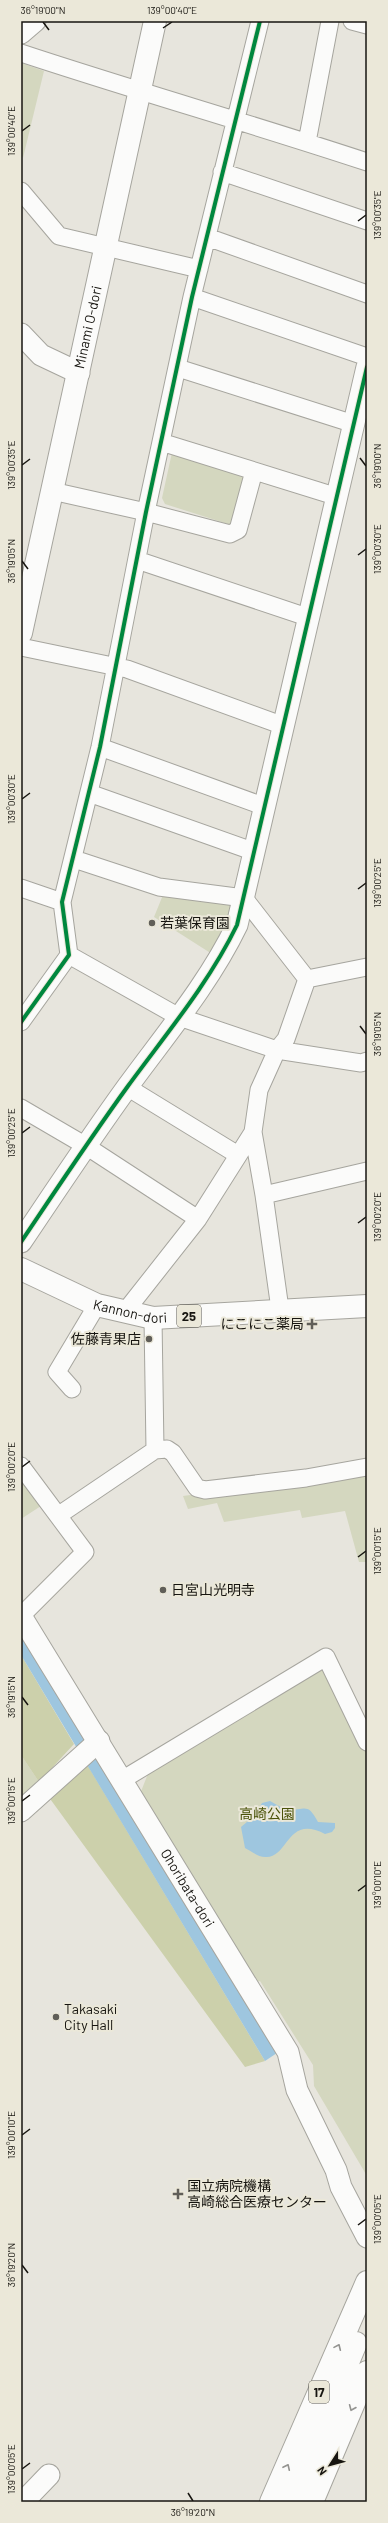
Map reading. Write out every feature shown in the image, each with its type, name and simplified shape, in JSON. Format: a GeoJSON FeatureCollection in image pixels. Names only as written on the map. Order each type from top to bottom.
{"type":"FeatureCollection","features":[{"type":"Feature","properties":{"kind":"main road","name":"Minami O-dori"},"geometry":{"type":"LineString","coordinates":[[21,633],[27,572],[52,492],[106,248],[138,92],[155,21]]}},
{"type":"Feature","properties":{"kind":"main road","name":"Kannon-dori"},"geometry":{"type":"LineString","coordinates":[[21,1269],[97,1305],[124,1313],[153,1318],[280,1309],[367,1306]]}},
{"type":"Feature","properties":{"kind":"main road","name":"17"},"geometry":{"type":"LineString","coordinates":[[271,2502],[367,2282]]}},
{"type":"Feature","properties":{"kind":"main road","name":"17"},"geometry":{"type":"LineString","coordinates":[[290,2502],[367,2316]]}},
{"type":"Feature","properties":{"kind":"main road"},"geometry":{"type":"LineString","coordinates":[[312,2502],[367,2372]]}},
{"type":"Feature","properties":{"kind":"main road"},"geometry":{"type":"LineString","coordinates":[[317,2502],[329,2462]]}},
{"type":"Feature","properties":{"kind":"street"},"geometry":{"type":"LineString","coordinates":[[21,33],[35,21]]}},
{"type":"Feature","properties":{"kind":"street"},"geometry":{"type":"LineString","coordinates":[[21,1022],[69,955],[62,902],[74,859],[100,747],[146,512],[192,297],[260,21]]}},
{"type":"Feature","properties":{"kind":"street"},"geometry":{"type":"LineString","coordinates":[[307,142],[330,21]]}},
{"type":"Feature","properties":{"kind":"street"},"geometry":{"type":"LineString","coordinates":[[352,21],[367,25]]}},
{"type":"Feature","properties":{"kind":"street"},"geometry":{"type":"LineString","coordinates":[[21,53],[138,92],[235,118],[367,162]]}},
{"type":"Feature","properties":{"kind":"street"},"geometry":{"type":"LineString","coordinates":[[222,172],[367,221]]}},
{"type":"Feature","properties":{"kind":"street"},"geometry":{"type":"LineString","coordinates":[[21,191],[59,236],[199,269]]}},
{"type":"Feature","properties":{"kind":"street"},"geometry":{"type":"LineString","coordinates":[[207,237],[367,294]]}},
{"type":"Feature","properties":{"kind":"street"},"geometry":{"type":"LineString","coordinates":[[192,297],[367,357]]}},
{"type":"Feature","properties":{"kind":"street"},"geometry":{"type":"LineString","coordinates":[[21,334],[41,355],[79,373]]}},
{"type":"Feature","properties":{"kind":"street"},"geometry":{"type":"LineString","coordinates":[[21,1242],[127,1087],[179,1017],[227,947],[237,925],[255,852],[263,806],[310,618],[367,367]]}},
{"type":"Feature","properties":{"kind":"street"},"geometry":{"type":"LineString","coordinates":[[178,368],[354,424]]}},
{"type":"Feature","properties":{"kind":"street"},"geometry":{"type":"LineString","coordinates":[[161,442],[338,497]]}},
{"type":"Feature","properties":{"kind":"street"},"geometry":{"type":"LineString","coordinates":[[52,492],[146,512],[230,534],[238,530],[254,471]]}},
{"type":"Feature","properties":{"kind":"street"},"geometry":{"type":"LineString","coordinates":[[137,560],[310,618]]}},
{"type":"Feature","properties":{"kind":"street"},"geometry":{"type":"LineString","coordinates":[[21,647],[115,668],[127,669],[284,726]]}},
{"type":"Feature","properties":{"kind":"street"},"geometry":{"type":"LineString","coordinates":[[100,747],[263,806]]}},
{"type":"Feature","properties":{"kind":"street"},"geometry":{"type":"LineString","coordinates":[[89,793],[255,852]]}},
{"type":"Feature","properties":{"kind":"street"},"geometry":{"type":"LineString","coordinates":[[74,859],[159,888],[244,898],[307,979]]}},
{"type":"Feature","properties":{"kind":"street"},"geometry":{"type":"LineString","coordinates":[[21,888],[62,902]]}},
{"type":"Feature","properties":{"kind":"street"},"geometry":{"type":"LineString","coordinates":[[69,955],[179,1017],[277,1050],[361,1063],[367,1061]]}},
{"type":"Feature","properties":{"kind":"street"},"geometry":{"type":"LineString","coordinates":[[307,979],[367,967]]}},
{"type":"Feature","properties":{"kind":"street"},"geometry":{"type":"LineString","coordinates":[[280,1309],[264,1195],[252,1132],[259,1090],[277,1050],[286,1039],[307,979]]}},
{"type":"Feature","properties":{"kind":"street"},"geometry":{"type":"LineString","coordinates":[[127,1087],[238,1154]]}},
{"type":"Feature","properties":{"kind":"street"},"geometry":{"type":"LineString","coordinates":[[21,1108],[86,1146],[198,1219]]}},
{"type":"Feature","properties":{"kind":"street"},"geometry":{"type":"LineString","coordinates":[[124,1313],[198,1219],[252,1132]]}},
{"type":"Feature","properties":{"kind":"street"},"geometry":{"type":"LineString","coordinates":[[264,1195],[367,1171]]}},
{"type":"Feature","properties":{"kind":"street"},"geometry":{"type":"LineString","coordinates":[[72,1389],[57,1372],[97,1305]]}},
{"type":"Feature","properties":{"kind":"street"},"geometry":{"type":"LineString","coordinates":[[153,1318],[155,1450]]}},
{"type":"Feature","properties":{"kind":"street"},"geometry":{"type":"LineString","coordinates":[[59,1515],[155,1450],[167,1449],[173,1453],[197,1488],[206,1490],[306,1478],[367,1467]]}},
{"type":"Feature","properties":{"kind":"street"},"geometry":{"type":"LineString","coordinates":[[21,1466],[59,1515],[85,1552],[22,1615]]}},
{"type":"Feature","properties":{"kind":"street","name":"Ohoribata-dori"},"geometry":{"type":"LineString","coordinates":[[22,1615],[91,1749],[122,1780],[288,2052],[297,2090],[336,2170]]}},
{"type":"Feature","properties":{"kind":"street"},"geometry":{"type":"LineString","coordinates":[[122,1780],[326,1657],[367,1742]]}},
{"type":"Feature","properties":{"kind":"street"},"geometry":{"type":"LineString","coordinates":[[21,1811],[91,1749]]}},
{"type":"Feature","properties":{"kind":"street"},"geometry":{"type":"LineString","coordinates":[[336,2170],[347,2183],[361,2209],[367,2215]]}},
{"type":"Feature","properties":{"kind":"street"},"geometry":{"type":"LineString","coordinates":[[336,2170],[341,2187],[367,2237]]}},
{"type":"Feature","properties":{"kind":"street"},"geometry":{"type":"LineString","coordinates":[[23,2502],[49,2475]]}},
{"type":"Feature","properties":{"kind":"green space"},"geometry":{"type":"Polygon","coordinates":[[[21,63],[44,71],[23,158],[21,154],[21,63]]]}},
{"type":"Feature","properties":{"kind":"green space"},"geometry":{"type":"Polygon","coordinates":[[[173,448],[249,472],[231,525],[165,504],[162,498],[173,448]]]}},
{"type":"Feature","properties":{"kind":"green space"},"geometry":{"type":"Polygon","coordinates":[[[165,890],[235,900],[231,922],[212,954],[154,917],[165,890]]]}},
{"type":"Feature","properties":{"kind":"green space"},"geometry":{"type":"Polygon","coordinates":[[[367,1471],[367,1566],[366,1562],[359,1562],[345,1511],[302,1518],[300,1510],[224,1522],[217,1503],[188,1509],[183,1496],[367,1471]]]}},
{"type":"Feature","properties":{"kind":"green space"},"geometry":{"type":"Polygon","coordinates":[[[21,1475],[44,1504],[21,1519],[21,1475]]]}},
{"type":"Feature","properties":{"kind":"green space"},"geometry":{"type":"Polygon","coordinates":[[[21,1655],[74,1744],[39,1782],[21,1755],[21,1655]]]}},
{"type":"Feature","properties":{"kind":"green space","name":"高崎公園"},"geometry":{"type":"Polygon","coordinates":[[[315,1669],[326,1672],[367,1754],[367,2176],[314,2086],[313,2065],[260,1981],[254,1983],[140,1794],[151,1766],[315,1669]]]}},
{"type":"Feature","properties":{"kind":"green space"},"geometry":{"type":"Polygon","coordinates":[[[21,1755],[39,1782],[29,1793],[21,1794],[21,1755]]]}},
{"type":"Feature","properties":{"kind":"green space"},"geometry":{"type":"Polygon","coordinates":[[[85,1761],[265,2061],[245,2067],[48,1796],[85,1761]]]}},
{"type":"Feature","properties":{"kind":"water"},"geometry":{"type":"Polygon","coordinates":[[[21,1635],[277,2053],[265,2061],[21,1655],[21,1635]]]}},
{"type":"Feature","properties":{"kind":"water"},"geometry":{"type":"Polygon","coordinates":[[[270,1801],[286,1810],[308,1809],[318,1822],[335,1823],[335,1828],[332,1832],[325,1834],[312,1829],[303,1829],[295,1833],[273,1856],[262,1857],[257,1855],[245,1848],[241,1827],[254,1816],[262,1803],[270,1801]]]}},
{"type":"Feature","properties":{"kind":"cycle path"},"geometry":{"type":"LineString","coordinates":[[21,1022],[69,955],[62,902],[100,747],[146,512],[192,297],[260,21]]}},
{"type":"Feature","properties":{"kind":"cycle path"},"geometry":{"type":"LineString","coordinates":[[21,1242],[114,1105],[200,988],[214,967],[237,925],[367,367]]}},
{"type":"Feature","properties":{"kind":"place","name":"若葉保育園"},"geometry":{"type":"Point","coordinates":[152,923]}},
{"type":"Feature","properties":{"kind":"place","name":"にこにこ薬局"},"geometry":{"type":"Point","coordinates":[312,1324]}},
{"type":"Feature","properties":{"kind":"place","name":"佐藤青果店"},"geometry":{"type":"Point","coordinates":[149,1339]}},
{"type":"Feature","properties":{"kind":"place","name":"日宮山光明寺"},"geometry":{"type":"Point","coordinates":[163,1590]}},
{"type":"Feature","properties":{"kind":"place","name":"Takasaki City Hall"},"geometry":{"type":"Point","coordinates":[56,2017]}},
{"type":"Feature","properties":{"kind":"place","name":"国立病院機構 高崎総合医療センター"},"geometry":{"type":"Point","coordinates":[178,2194]}}]}
